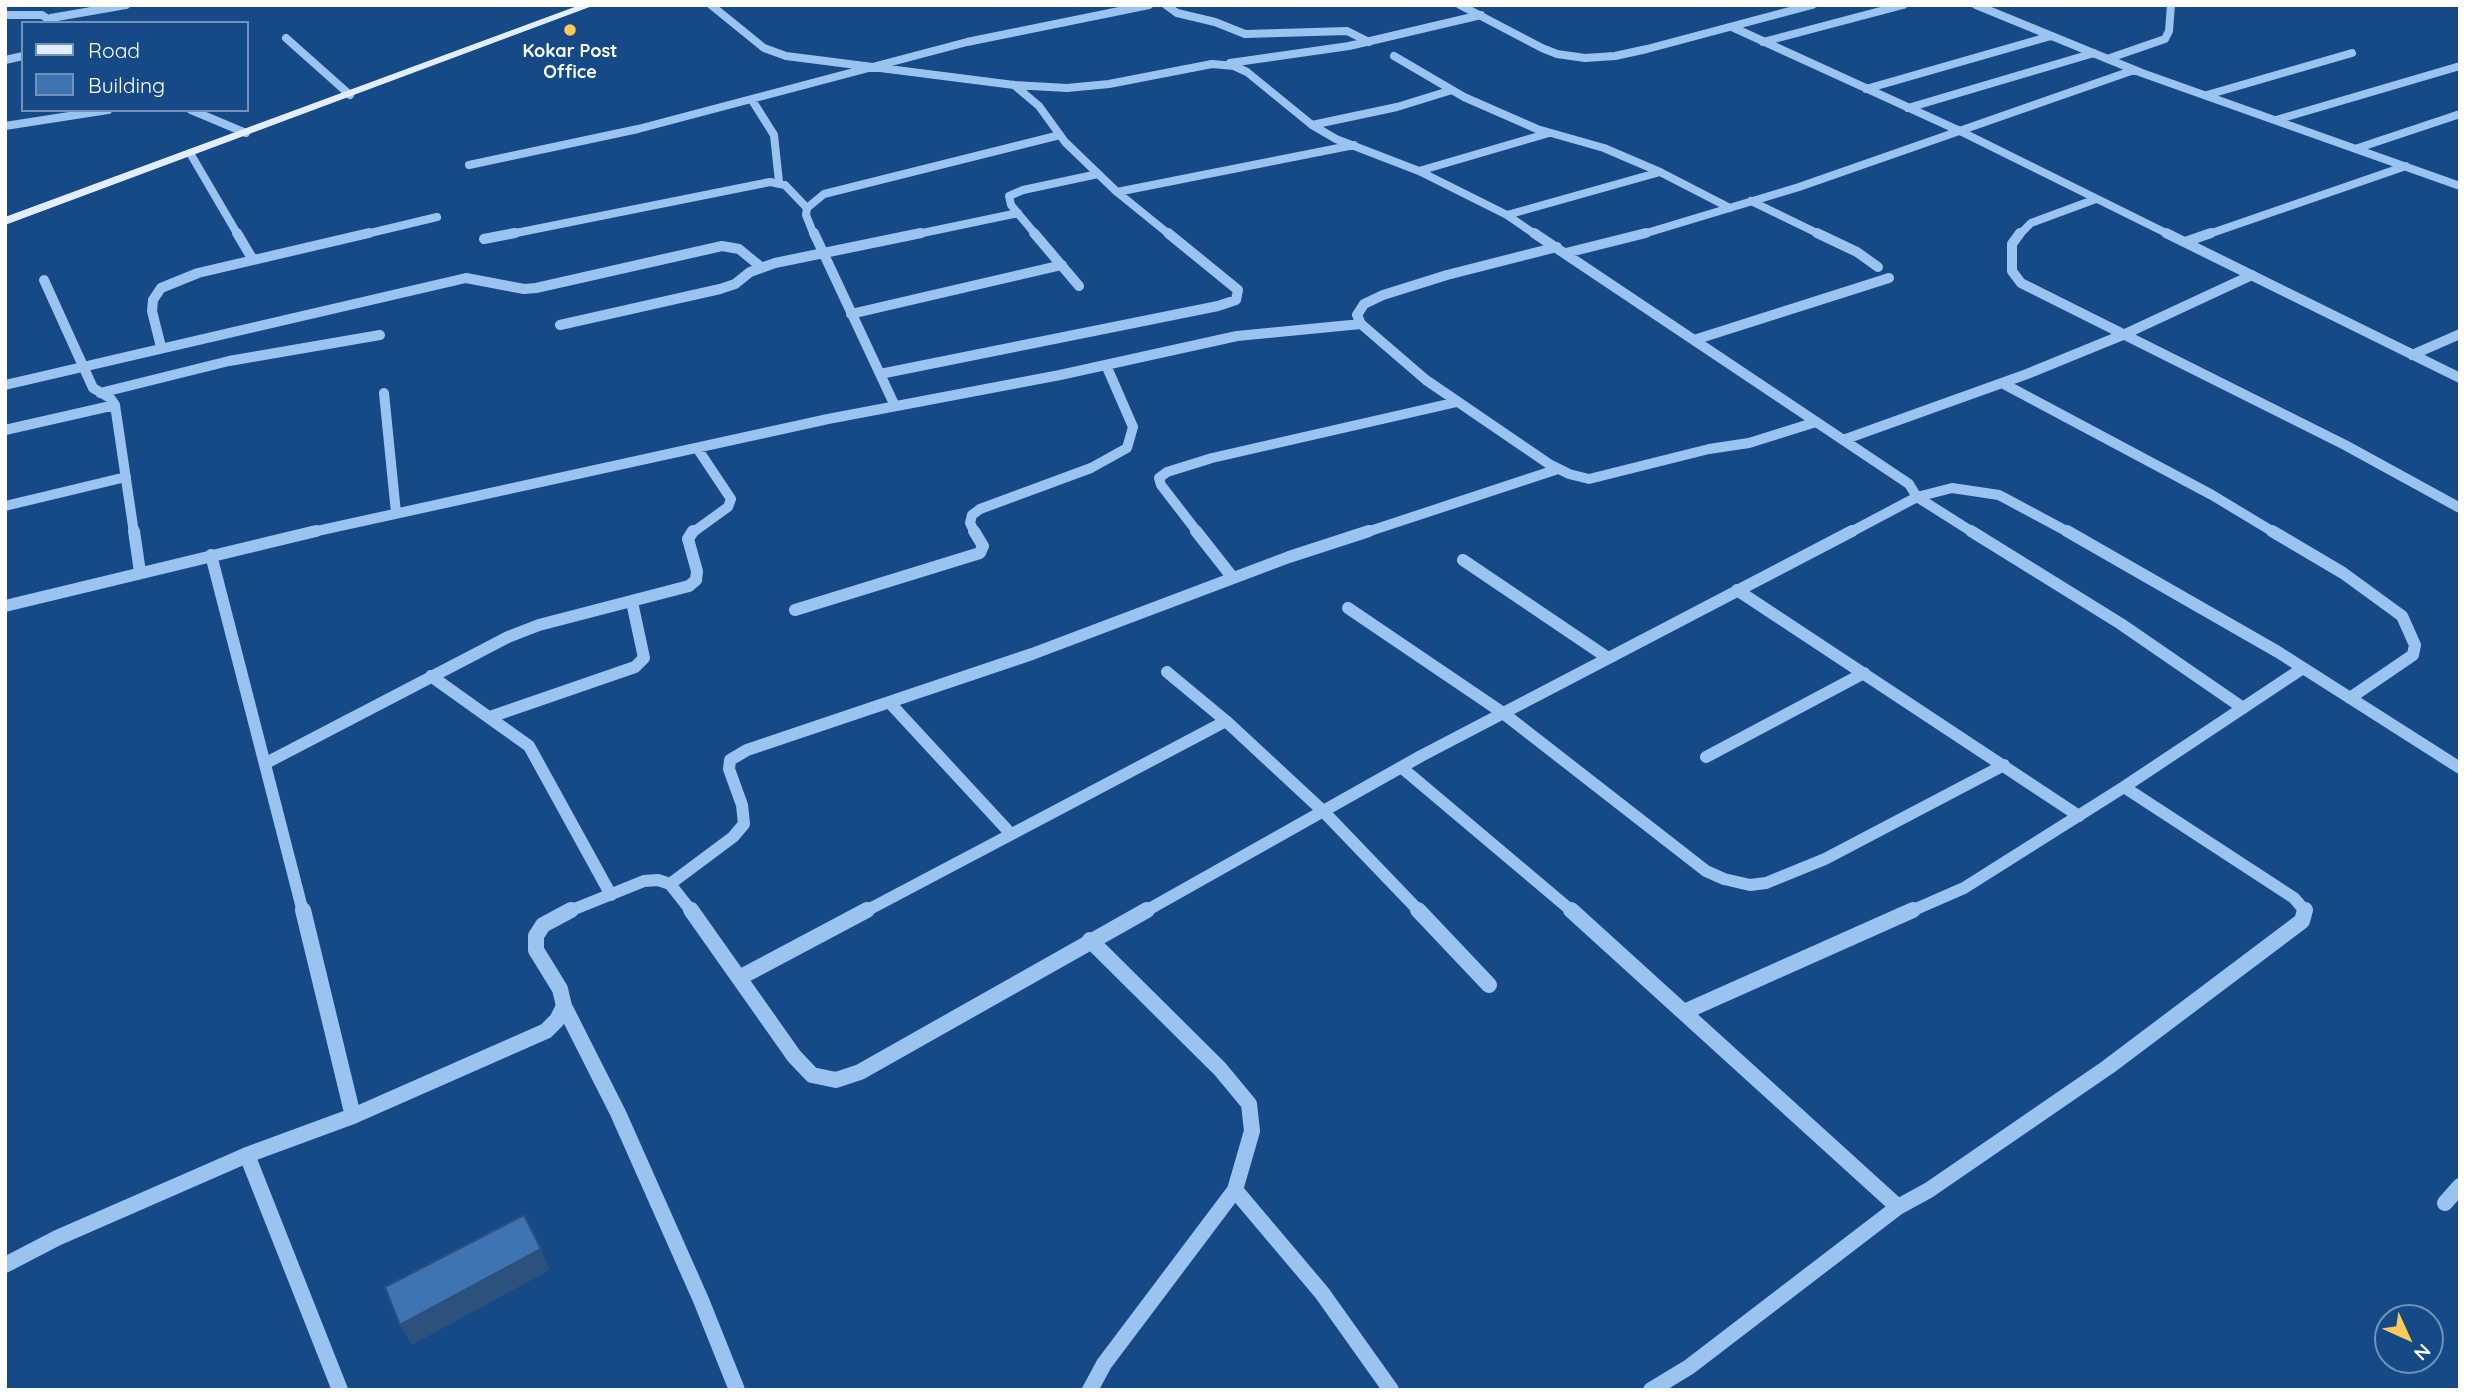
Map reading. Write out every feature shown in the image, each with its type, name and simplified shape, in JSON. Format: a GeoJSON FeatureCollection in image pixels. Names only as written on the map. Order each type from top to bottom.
{"type":"FeatureCollection","features":[{"type":"Feature","properties":{"kind":"main road"},"geometry":{"type":"LineString","coordinates":[[5,221],[590,5]]}},
{"type":"Feature","properties":{"kind":"street"},"geometry":{"type":"LineString","coordinates":[[5,15],[42,15],[52,21],[126,5]]}},
{"type":"Feature","properties":{"kind":"street"},"geometry":{"type":"LineString","coordinates":[[711,5],[764,48],[786,56],[1014,85],[1067,89],[1369,42],[1481,15]]}},
{"type":"Feature","properties":{"kind":"street"},"geometry":{"type":"LineString","coordinates":[[1105,5],[1119,11]]}},
{"type":"Feature","properties":{"kind":"street"},"geometry":{"type":"LineString","coordinates":[[469,165],[638,129],[967,42],[1149,5]]}},
{"type":"Feature","properties":{"kind":"street"},"geometry":{"type":"LineString","coordinates":[[1166,5],[1177,13],[1215,22],[1245,34],[1347,32],[1369,42]]}},
{"type":"Feature","properties":{"kind":"street"},"geometry":{"type":"LineString","coordinates":[[1460,5],[1542,48],[1557,54],[1585,58],[1626,54],[1812,5]]}},
{"type":"Feature","properties":{"kind":"street"},"geometry":{"type":"LineString","coordinates":[[1763,42],[1903,5]]}},
{"type":"Feature","properties":{"kind":"street"},"geometry":{"type":"LineString","coordinates":[[1976,5],[2134,70],[2460,186]]}},
{"type":"Feature","properties":{"kind":"street"},"geometry":{"type":"LineString","coordinates":[[2107,59],[2165,39],[2169,32],[2171,5]]}},
{"type":"Feature","properties":{"kind":"street"},"geometry":{"type":"LineString","coordinates":[[1732,27],[1962,132],[2460,379]]}},
{"type":"Feature","properties":{"kind":"street"},"geometry":{"type":"LineString","coordinates":[[1866,89],[2051,36]]}},
{"type":"Feature","properties":{"kind":"street"},"geometry":{"type":"LineString","coordinates":[[286,37],[350,94]]}},
{"type":"Feature","properties":{"kind":"street"},"geometry":{"type":"LineString","coordinates":[[1908,108],[2094,53]]}},
{"type":"Feature","properties":{"kind":"street"},"geometry":{"type":"LineString","coordinates":[[2207,96],[2352,53]]}},
{"type":"Feature","properties":{"kind":"street"},"geometry":{"type":"LineString","coordinates":[[1394,56],[1452,90],[1549,133],[1604,148],[1660,172],[1730,208]]}},
{"type":"Feature","properties":{"kind":"street"},"geometry":{"type":"LineString","coordinates":[[1224,64],[1247,72],[1311,125],[1336,139],[1419,171],[1507,215],[1909,484],[1917,497],[2121,624],[2244,708]]}},
{"type":"Feature","properties":{"kind":"street"},"geometry":{"type":"LineString","coordinates":[[2276,120],[2460,66]]}},
{"type":"Feature","properties":{"kind":"street"},"geometry":{"type":"LineString","coordinates":[[1816,422],[1749,443],[1709,449],[1589,478],[1558,469],[1457,402],[1426,380],[1361,324],[1357,315],[1364,304],[1383,295],[1447,275],[1561,250],[1616,242],[1730,208],[1962,132],[2134,70]]}},
{"type":"Feature","properties":{"kind":"street"},"geometry":{"type":"LineString","coordinates":[[880,374],[1141,322],[1236,300],[1238,290],[1117,192],[1060,135],[1039,106],[1014,85]]}},
{"type":"Feature","properties":{"kind":"street"},"geometry":{"type":"LineString","coordinates":[[1311,125],[1397,107],[1452,90]]}},
{"type":"Feature","properties":{"kind":"street"},"geometry":{"type":"LineString","coordinates":[[752,100],[774,135],[779,182]]}},
{"type":"Feature","properties":{"kind":"street"},"geometry":{"type":"LineString","coordinates":[[5,126],[95,112]]}},
{"type":"Feature","properties":{"kind":"street"},"geometry":{"type":"LineString","coordinates":[[196,112],[246,133]]}},
{"type":"Feature","properties":{"kind":"street"},"geometry":{"type":"LineString","coordinates":[[2358,148],[2460,114]]}},
{"type":"Feature","properties":{"kind":"street"},"geometry":{"type":"LineString","coordinates":[[1419,171],[1549,133]]}},
{"type":"Feature","properties":{"kind":"street"},"geometry":{"type":"LineString","coordinates":[[895,407],[806,215],[807,208],[824,194],[844,188],[1060,135]]}},
{"type":"Feature","properties":{"kind":"street"},"geometry":{"type":"LineString","coordinates":[[1117,192],[1354,145]]}},
{"type":"Feature","properties":{"kind":"street"},"geometry":{"type":"LineString","coordinates":[[190,153],[253,260]]}},
{"type":"Feature","properties":{"kind":"street"},"geometry":{"type":"LineString","coordinates":[[2185,242],[2406,166]]}},
{"type":"Feature","properties":{"kind":"street"},"geometry":{"type":"LineString","coordinates":[[1507,215],[1660,172]]}},
{"type":"Feature","properties":{"kind":"street"},"geometry":{"type":"LineString","coordinates":[[1079,286],[1011,205],[1009,196],[1023,190],[1098,174]]}},
{"type":"Feature","properties":{"kind":"street"},"geometry":{"type":"LineString","coordinates":[[484,239],[756,184],[779,182],[793,190],[807,208]]}},
{"type":"Feature","properties":{"kind":"street"},"geometry":{"type":"LineString","coordinates":[[2096,198],[2031,223],[2021,232],[2012,244],[2012,271],[2021,283],[2345,445],[2460,508]]}},
{"type":"Feature","properties":{"kind":"street"},"geometry":{"type":"LineString","coordinates":[[1751,201],[1857,252],[1878,267]]}},
{"type":"Feature","properties":{"kind":"street"},"geometry":{"type":"LineString","coordinates":[[561,325],[720,289],[735,284],[761,267],[1018,213]]}},
{"type":"Feature","properties":{"kind":"street"},"geometry":{"type":"LineString","coordinates":[[160,347],[152,311],[155,294],[161,288],[198,273],[437,217]]}},
{"type":"Feature","properties":{"kind":"street"},"geometry":{"type":"LineString","coordinates":[[5,385],[466,278],[486,279],[524,289],[536,288],[722,246],[739,249],[761,267]]}},
{"type":"Feature","properties":{"kind":"street"},"geometry":{"type":"LineString","coordinates":[[851,314],[1062,265]]}},
{"type":"Feature","properties":{"kind":"street"},"geometry":{"type":"LineString","coordinates":[[1843,440],[2002,383],[2125,334],[2252,275]]}},
{"type":"Feature","properties":{"kind":"street"},"geometry":{"type":"LineString","coordinates":[[1695,340],[1889,278]]}},
{"type":"Feature","properties":{"kind":"street"},"geometry":{"type":"LineString","coordinates":[[44,280],[93,388],[115,405],[141,572]]}},
{"type":"Feature","properties":{"kind":"street"},"geometry":{"type":"LineString","coordinates":[[5,606],[211,555],[697,448],[1237,336],[1361,324]]}},
{"type":"Feature","properties":{"kind":"street"},"geometry":{"type":"LineString","coordinates":[[2412,355],[2460,334]]}},
{"type":"Feature","properties":{"kind":"street"},"geometry":{"type":"LineString","coordinates":[[100,393],[229,361],[380,335]]}},
{"type":"Feature","properties":{"kind":"street"},"geometry":{"type":"LineString","coordinates":[[795,610],[962,561],[980,553],[983,545],[981,536],[970,523],[972,515],[981,509],[1091,468],[1127,448],[1133,427],[1106,365]]}},
{"type":"Feature","properties":{"kind":"street"},"geometry":{"type":"LineString","coordinates":[[2002,383],[2213,495],[2343,573],[2402,616],[2415,645],[2413,655],[2350,698]]}},
{"type":"Feature","properties":{"kind":"street"},"geometry":{"type":"LineString","coordinates":[[384,393],[396,513]]}},
{"type":"Feature","properties":{"kind":"street"},"geometry":{"type":"LineString","coordinates":[[1233,578],[1161,485],[1159,478],[1167,471],[1212,458],[1457,402]]}},
{"type":"Feature","properties":{"kind":"street"},"geometry":{"type":"LineString","coordinates":[[5,430],[115,405]]}},
{"type":"Feature","properties":{"kind":"street"},"geometry":{"type":"LineString","coordinates":[[266,763],[508,637],[539,625],[675,592],[696,580],[697,572],[688,539],[695,528],[728,507],[731,499],[697,448]]}},
{"type":"Feature","properties":{"kind":"street"},"geometry":{"type":"LineString","coordinates":[[670,884],[733,837],[744,824],[742,805],[729,769],[730,760],[747,750],[1032,653],[1289,557],[1558,469]]}},
{"type":"Feature","properties":{"kind":"street"},"geometry":{"type":"LineString","coordinates":[[5,506],[126,477]]}},
{"type":"Feature","properties":{"kind":"street"},"geometry":{"type":"LineString","coordinates":[[737,1390],[701,1300],[629,1138],[564,1006],[560,989],[536,950],[536,936],[544,925],[560,915],[644,881],[658,880],[670,884],[794,1056],[812,1076],[836,1080],[860,1072],[895,1053],[1090,940],[1401,767],[1917,497],[1952,488],[1999,495],[2040,515],[2303,668],[2460,768]]}},
{"type":"Feature","properties":{"kind":"street"},"geometry":{"type":"LineString","coordinates":[[211,555],[266,763],[353,1116]]}},
{"type":"Feature","properties":{"kind":"street"},"geometry":{"type":"LineString","coordinates":[[1463,559],[1608,658]]}},
{"type":"Feature","properties":{"kind":"street"},"geometry":{"type":"LineString","coordinates":[[1737,590],[2079,816]]}},
{"type":"Feature","properties":{"kind":"street"},"geometry":{"type":"LineString","coordinates":[[490,717],[635,667],[644,658],[632,602]]}},
{"type":"Feature","properties":{"kind":"street"},"geometry":{"type":"LineString","coordinates":[[1348,608],[1503,713],[1706,871],[1749,885],[1766,883],[1825,859],[2004,765]]}},
{"type":"Feature","properties":{"kind":"street"},"geometry":{"type":"LineString","coordinates":[[1684,1012],[1964,888],[2124,787],[2303,668]]}},
{"type":"Feature","properties":{"kind":"street"},"geometry":{"type":"LineString","coordinates":[[1167,672],[1226,721],[1324,812],[1489,985]]}},
{"type":"Feature","properties":{"kind":"street"},"geometry":{"type":"LineString","coordinates":[[1706,757],[1864,673]]}},
{"type":"Feature","properties":{"kind":"street"},"geometry":{"type":"LineString","coordinates":[[431,676],[529,746],[611,895]]}},
{"type":"Feature","properties":{"kind":"street"},"geometry":{"type":"LineString","coordinates":[[889,702],[1011,834]]}},
{"type":"Feature","properties":{"kind":"street"},"geometry":{"type":"LineString","coordinates":[[739,978],[1226,721]]}},
{"type":"Feature","properties":{"kind":"street"},"geometry":{"type":"LineString","coordinates":[[1401,767],[1561,901],[1898,1207]]}},
{"type":"Feature","properties":{"kind":"street"},"geometry":{"type":"LineString","coordinates":[[1651,1390],[1689,1367],[1898,1207],[1930,1190],[2108,1067],[2302,921],[2306,911],[2294,898],[2124,787]]}},
{"type":"Feature","properties":{"kind":"street"},"geometry":{"type":"LineString","coordinates":[[1090,940],[1220,1069],[1249,1104],[1252,1131],[1235,1191],[1104,1364],[1090,1390]]}},
{"type":"Feature","properties":{"kind":"street"},"geometry":{"type":"LineString","coordinates":[[5,1265],[57,1238],[247,1154],[353,1116],[527,1041],[546,1031],[557,1020],[564,1006]]}},
{"type":"Feature","properties":{"kind":"street"},"geometry":{"type":"LineString","coordinates":[[247,1154],[340,1390]]}},
{"type":"Feature","properties":{"kind":"street"},"geometry":{"type":"LineString","coordinates":[[2445,1203],[2460,1186]]}},
{"type":"Feature","properties":{"kind":"street"},"geometry":{"type":"LineString","coordinates":[[1235,1191],[1322,1293],[1391,1390]]}},
{"type":"Feature","properties":{"kind":"building"},"geometry":{"type":"Polygon","coordinates":[[[524,1215],[541,1249],[400,1325],[385,1287],[524,1215]]]}},
{"type":"Feature","properties":{"kind":"place","name":"Kokar Post Office"},"geometry":{"type":"Point","coordinates":[570,30]}}]}
